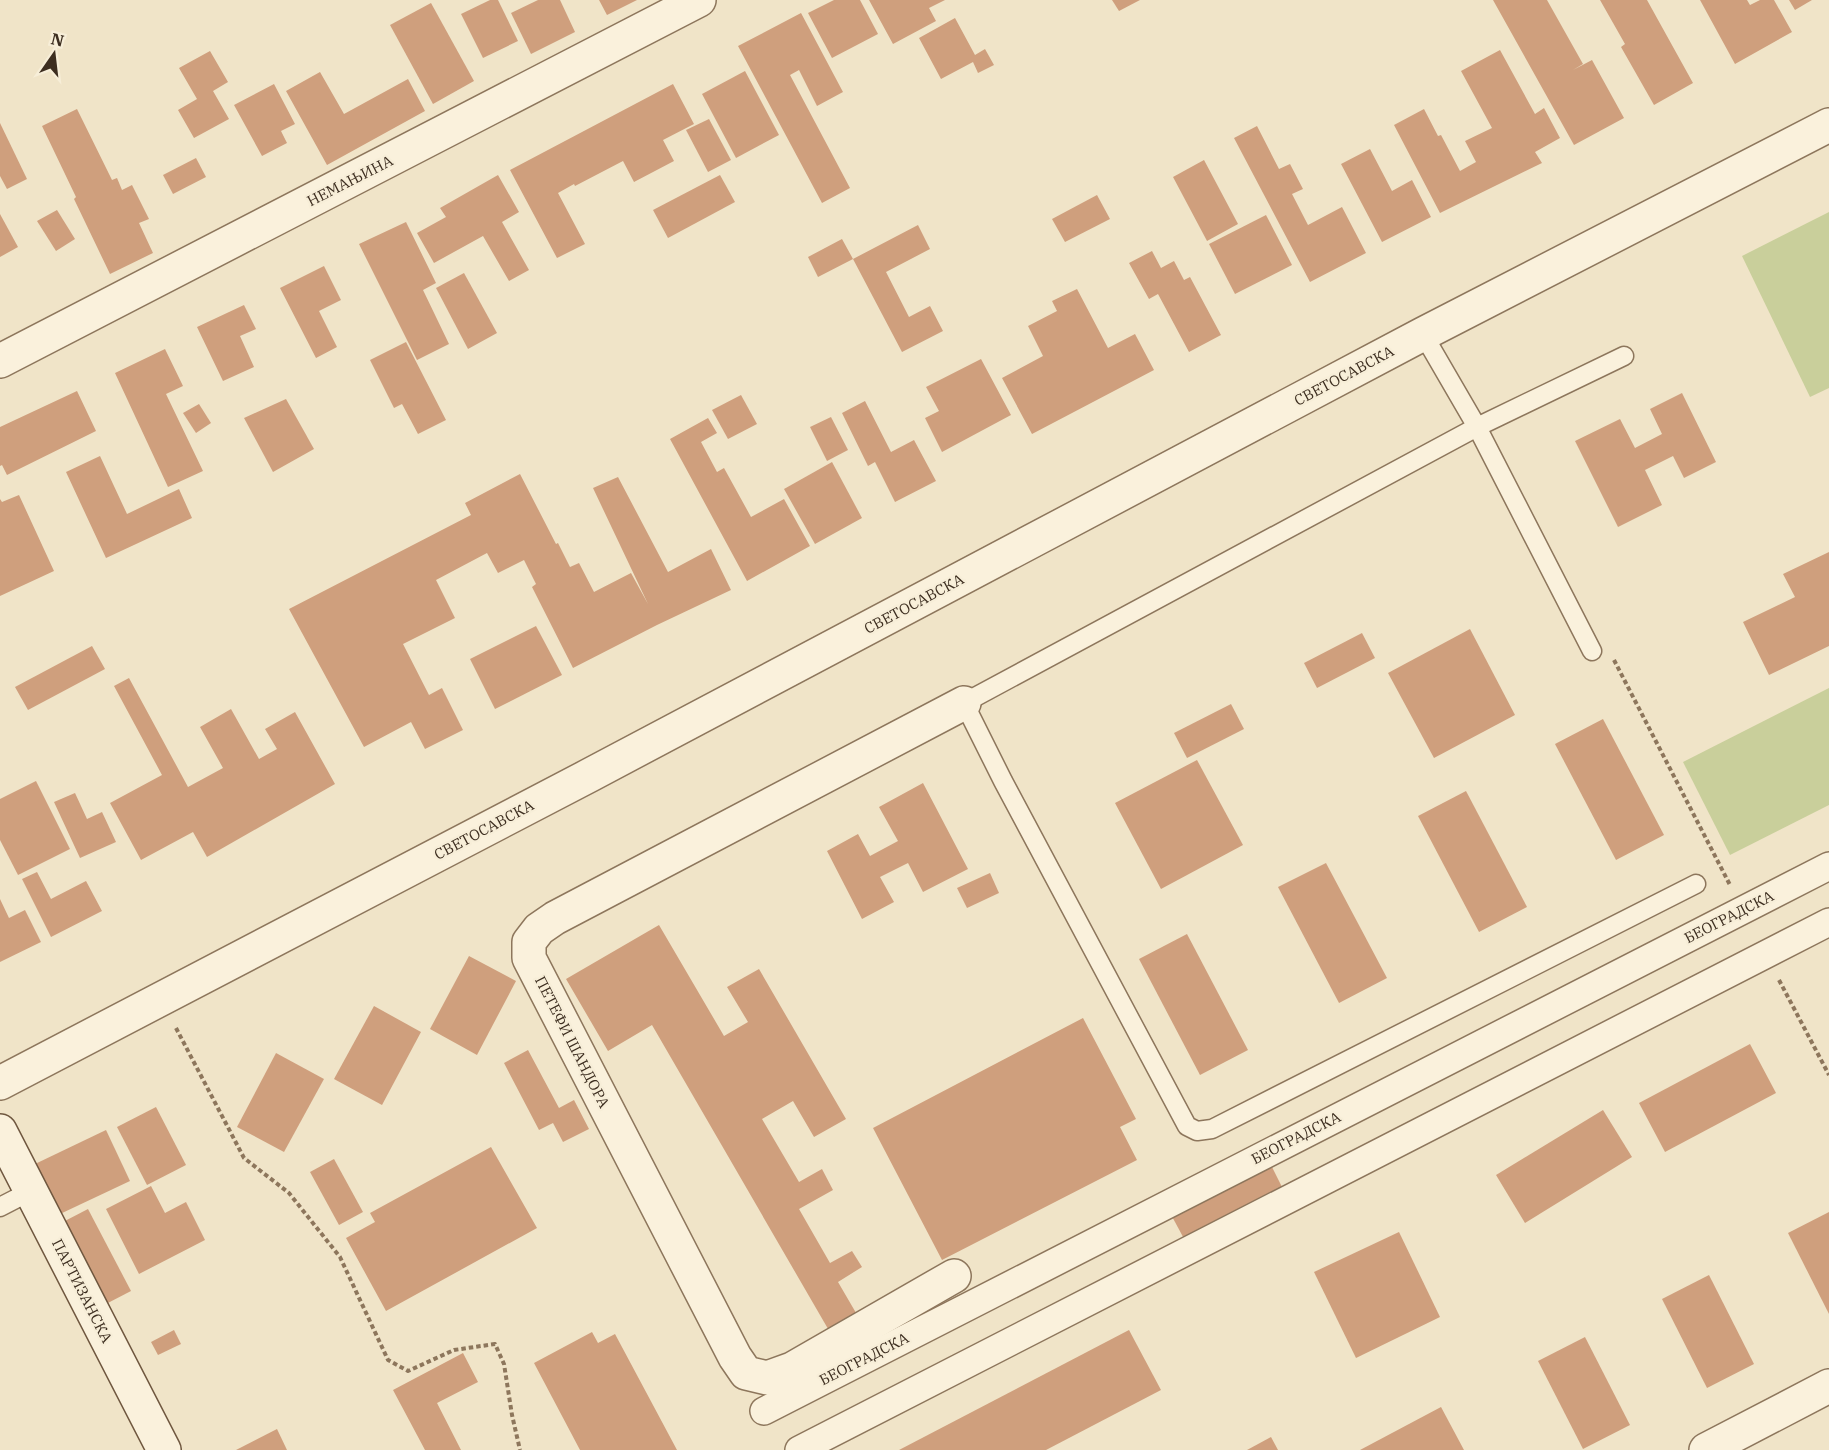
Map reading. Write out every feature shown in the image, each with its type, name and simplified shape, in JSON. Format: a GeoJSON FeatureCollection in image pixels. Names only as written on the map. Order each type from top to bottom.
{"type":"FeatureCollection","features":[{"type":"Feature","properties":{"kind":"street","name":"НЕМАЊИНА"},"geometry":{"type":"LineString","coordinates":[[0,361],[699,0]]}},
{"type":"Feature","properties":{"kind":"street","name":"СВЕТОСАВСКА"},"geometry":{"type":"LineString","coordinates":[[0,1083],[1424,334],[1829,125]]}},
{"type":"Feature","properties":{"kind":"street","name":"ПЕТЕФИ ШАНДОРА"},"geometry":{"type":"LineString","coordinates":[[954,1276],[792,1369],[767,1378],[746,1373],[735,1357],[529,958],[529,942],[539,929],[555,918],[964,703]]}},
{"type":"Feature","properties":{"kind":"street","name":"БЕОГРАДСКА"},"geometry":{"type":"LineString","coordinates":[[764,1410],[1829,866]]}},
{"type":"Feature","properties":{"kind":"street"},"geometry":{"type":"LineString","coordinates":[[799,1450],[1829,922]]}},
{"type":"Feature","properties":{"kind":"street","name":"ПАРТИЗАНСКА"},"geometry":{"type":"LineString","coordinates":[[0,1131],[164,1450]]}},
{"type":"Feature","properties":{"kind":"street"},"geometry":{"type":"LineString","coordinates":[[1706,1450],[1829,1386]]}},
{"type":"Feature","properties":{"kind":"lane"},"geometry":{"type":"LineString","coordinates":[[1424,334],[1477,427],[1592,651]]}},
{"type":"Feature","properties":{"kind":"lane"},"geometry":{"type":"LineString","coordinates":[[1624,356],[1477,427],[964,703],[1003,781],[1187,1126],[1197,1131],[1212,1129],[1696,884]]}},
{"type":"Feature","properties":{"kind":"lane"},"geometry":{"type":"LineString","coordinates":[[0,1207],[31,1191]]}},
{"type":"Feature","properties":{"kind":"path"},"geometry":{"type":"LineString","coordinates":[[1611,655],[1743,910]]}},
{"type":"Feature","properties":{"kind":"path"},"geometry":{"type":"LineString","coordinates":[[1766,954],[1829,1075]]}},
{"type":"Feature","properties":{"kind":"path"},"geometry":{"type":"LineString","coordinates":[[161,999],[244,1158],[290,1193],[340,1257],[388,1360],[408,1371],[454,1350],[495,1344],[504,1364],[520,1450]]}},
{"type":"Feature","properties":{"kind":"green space"},"geometry":{"type":"Polygon","coordinates":[[[1829,212],[1829,388],[1810,397],[1742,256],[1829,212]]]}},
{"type":"Feature","properties":{"kind":"green space"},"geometry":{"type":"Polygon","coordinates":[[[1829,688],[1829,805],[1730,855],[1683,762],[1829,688]]]}},
{"type":"Feature","properties":{"kind":"building"},"geometry":{"type":"Polygon","coordinates":[[[490,0],[498,0],[518,41],[483,58],[461,14],[490,0]]]}},
{"type":"Feature","properties":{"kind":"building"},"geometry":{"type":"Polygon","coordinates":[[[538,0],[560,0],[575,32],[531,54],[511,13],[538,0]]]}},
{"type":"Feature","properties":{"kind":"building"},"geometry":{"type":"Polygon","coordinates":[[[599,0],[637,0],[607,15],[599,0]]]}},
{"type":"Feature","properties":{"kind":"building"},"geometry":{"type":"Polygon","coordinates":[[[834,0],[860,0],[878,34],[832,58],[808,13],[834,0]]]}},
{"type":"Feature","properties":{"kind":"building"},"geometry":{"type":"Polygon","coordinates":[[[869,0],[945,0],[929,8],[936,21],[893,44],[869,0]]]}},
{"type":"Feature","properties":{"kind":"building"},"geometry":{"type":"Polygon","coordinates":[[[1112,0],[1140,0],[1119,11],[1112,0]]]}},
{"type":"Feature","properties":{"kind":"building"},"geometry":{"type":"Polygon","coordinates":[[[1493,0],[1547,0],[1583,64],[1573,70],[1592,60],[1624,118],[1574,145],[1493,0]]]}},
{"type":"Feature","properties":{"kind":"building"},"geometry":{"type":"Polygon","coordinates":[[[1600,0],[1647,0],[1693,83],[1654,105],[1621,47],[1625,44],[1600,0]]]}},
{"type":"Feature","properties":{"kind":"building"},"geometry":{"type":"Polygon","coordinates":[[[1700,0],[1747,0],[1750,5],[1760,0],[1774,0],[1792,32],[1735,64],[1700,0]]]}},
{"type":"Feature","properties":{"kind":"building"},"geometry":{"type":"Polygon","coordinates":[[[1789,0],[1812,0],[1795,10],[1789,0]]]}},
{"type":"Feature","properties":{"kind":"building"},"geometry":{"type":"Polygon","coordinates":[[[431,3],[474,81],[433,104],[390,25],[431,3]]]}},
{"type":"Feature","properties":{"kind":"building"},"geometry":{"type":"Polygon","coordinates":[[[801,13],[843,92],[817,106],[799,70],[790,75],[850,188],[822,203],[738,46],[801,13]]]}},
{"type":"Feature","properties":{"kind":"building"},"geometry":{"type":"Polygon","coordinates":[[[955,18],[975,55],[985,49],[994,65],[978,73],[973,62],[941,79],[919,38],[955,18]]]}},
{"type":"Feature","properties":{"kind":"building"},"geometry":{"type":"Polygon","coordinates":[[[1500,50],[1535,114],[1544,108],[1560,138],[1535,152],[1542,163],[1440,213],[1394,125],[1424,109],[1460,171],[1476,162],[1465,141],[1492,128],[1461,71],[1500,50]]]}},
{"type":"Feature","properties":{"kind":"building"},"geometry":{"type":"Polygon","coordinates":[[[210,51],[228,82],[213,91],[229,119],[194,138],[178,110],[197,99],[179,68],[210,51]]]}},
{"type":"Feature","properties":{"kind":"building"},"geometry":{"type":"Polygon","coordinates":[[[745,71],[779,135],[736,158],[702,94],[745,71]]]}},
{"type":"Feature","properties":{"kind":"building"},"geometry":{"type":"Polygon","coordinates":[[[320,72],[344,114],[408,79],[425,111],[327,165],[286,91],[320,72]]]}},
{"type":"Feature","properties":{"kind":"building"},"geometry":{"type":"Polygon","coordinates":[[[274,84],[295,124],[281,131],[287,143],[262,156],[234,105],[274,84]]]}},
{"type":"Feature","properties":{"kind":"building"},"geometry":{"type":"Polygon","coordinates":[[[673,84],[694,124],[663,140],[674,161],[634,182],[623,161],[558,193],[585,244],[557,258],[510,170],[673,84]]]}},
{"type":"Feature","properties":{"kind":"building"},"geometry":{"type":"Polygon","coordinates":[[[77,109],[112,180],[117,178],[122,190],[132,185],[149,219],[139,223],[153,253],[110,274],[42,126],[77,109]]]}},
{"type":"Feature","properties":{"kind":"building"},"geometry":{"type":"Polygon","coordinates":[[[709,119],[731,160],[708,172],[686,130],[709,119]]]}},
{"type":"Feature","properties":{"kind":"building"},"geometry":{"type":"Polygon","coordinates":[[[0,123],[27,179],[7,189],[0,176],[0,123]]]}},
{"type":"Feature","properties":{"kind":"building"},"geometry":{"type":"Polygon","coordinates":[[[1257,126],[1279,169],[1290,164],[1303,189],[1292,194],[1308,225],[1342,207],[1366,253],[1310,282],[1234,138],[1257,126]]]}},
{"type":"Feature","properties":{"kind":"building"},"geometry":{"type":"Polygon","coordinates":[[[1370,149],[1392,191],[1412,180],[1431,217],[1382,242],[1341,164],[1370,149]]]}},
{"type":"Feature","properties":{"kind":"building"},"geometry":{"type":"Polygon","coordinates":[[[196,158],[206,177],[173,194],[163,175],[196,158]]]}},
{"type":"Feature","properties":{"kind":"building"},"geometry":{"type":"Polygon","coordinates":[[[1204,160],[1238,224],[1207,241],[1173,177],[1204,160]]]}},
{"type":"Feature","properties":{"kind":"building"},"geometry":{"type":"Polygon","coordinates":[[[498,175],[519,212],[502,222],[529,270],[509,281],[483,236],[434,263],[417,233],[446,217],[440,208],[498,175]]]}},
{"type":"Feature","properties":{"kind":"building"},"geometry":{"type":"Polygon","coordinates":[[[720,175],[735,202],[668,238],[653,210],[720,175]]]}},
{"type":"Feature","properties":{"kind":"building"},"geometry":{"type":"Polygon","coordinates":[[[1097,195],[1110,219],[1065,242],[1052,219],[1097,195]]]}},
{"type":"Feature","properties":{"kind":"building"},"geometry":{"type":"Polygon","coordinates":[[[57,210],[75,239],[56,251],[37,221],[57,210]]]}},
{"type":"Feature","properties":{"kind":"building"},"geometry":{"type":"Polygon","coordinates":[[[0,214],[18,247],[0,257],[0,214]]]}},
{"type":"Feature","properties":{"kind":"building"},"geometry":{"type":"Polygon","coordinates":[[[1266,215],[1292,265],[1235,294],[1209,244],[1266,215]]]}},
{"type":"Feature","properties":{"kind":"building"},"geometry":{"type":"Polygon","coordinates":[[[406,222],[436,283],[423,290],[449,344],[417,360],[359,244],[406,222]]]}},
{"type":"Feature","properties":{"kind":"building"},"geometry":{"type":"Polygon","coordinates":[[[918,225],[930,249],[886,272],[909,317],[930,306],[943,331],[902,352],[853,259],[918,225]]]}},
{"type":"Feature","properties":{"kind":"building"},"geometry":{"type":"Polygon","coordinates":[[[842,239],[853,259],[818,277],[808,257],[842,239]]]}},
{"type":"Feature","properties":{"kind":"building"},"geometry":{"type":"Polygon","coordinates":[[[1152,251],[1161,268],[1174,261],[1184,280],[1190,277],[1221,335],[1189,352],[1158,294],[1149,299],[1129,263],[1152,251]]]}},
{"type":"Feature","properties":{"kind":"building"},"geometry":{"type":"Polygon","coordinates":[[[324,266],[341,300],[319,311],[337,347],[316,358],[280,288],[324,266]]]}},
{"type":"Feature","properties":{"kind":"building"},"geometry":{"type":"Polygon","coordinates":[[[464,273],[497,333],[468,349],[436,288],[464,273]]]}},
{"type":"Feature","properties":{"kind":"building"},"geometry":{"type":"Polygon","coordinates":[[[1077,289],[1108,348],[1135,334],[1154,370],[1032,434],[1002,378],[1043,356],[1028,326],[1057,311],[1052,301],[1077,289]]]}},
{"type":"Feature","properties":{"kind":"building"},"geometry":{"type":"Polygon","coordinates":[[[244,305],[256,329],[240,336],[254,367],[223,381],[197,327],[244,305]]]}},
{"type":"Feature","properties":{"kind":"building"},"geometry":{"type":"Polygon","coordinates":[[[406,342],[446,420],[418,434],[402,404],[394,408],[370,360],[406,342]]]}},
{"type":"Feature","properties":{"kind":"building"},"geometry":{"type":"Polygon","coordinates":[[[165,349],[183,386],[166,394],[203,471],[168,487],[115,373],[165,349]]]}},
{"type":"Feature","properties":{"kind":"building"},"geometry":{"type":"Polygon","coordinates":[[[981,359],[1011,415],[942,452],[925,418],[939,411],[926,387],[981,359]]]}},
{"type":"Feature","properties":{"kind":"building"},"geometry":{"type":"Polygon","coordinates":[[[77,391],[96,431],[7,475],[2,465],[0,466],[0,427],[77,391]]]}},
{"type":"Feature","properties":{"kind":"building"},"geometry":{"type":"Polygon","coordinates":[[[1682,393],[1716,462],[1684,478],[1673,456],[1645,470],[1662,505],[1618,527],[1575,441],[1620,419],[1635,448],[1662,434],[1650,409],[1682,393]]]}},
{"type":"Feature","properties":{"kind":"building"},"geometry":{"type":"Polygon","coordinates":[[[741,395],[757,424],[728,439],[712,410],[741,395]]]}},
{"type":"Feature","properties":{"kind":"building"},"geometry":{"type":"Polygon","coordinates":[[[286,399],[314,449],[273,472],[244,418],[286,399]]]}},
{"type":"Feature","properties":{"kind":"building"},"geometry":{"type":"Polygon","coordinates":[[[865,401],[891,452],[914,440],[936,481],[895,502],[875,462],[868,466],[842,413],[865,401]]]}},
{"type":"Feature","properties":{"kind":"building"},"geometry":{"type":"Polygon","coordinates":[[[199,404],[211,423],[196,433],[183,413],[199,404]]]}},
{"type":"Feature","properties":{"kind":"building"},"geometry":{"type":"Polygon","coordinates":[[[831,417],[848,450],[827,461],[810,427],[831,417]]]}},
{"type":"Feature","properties":{"kind":"building"},"geometry":{"type":"Polygon","coordinates":[[[708,418],[717,433],[701,442],[717,472],[724,468],[751,517],[784,499],[810,546],[747,581],[670,439],[708,418]]]}},
{"type":"Feature","properties":{"kind":"building"},"geometry":{"type":"Polygon","coordinates":[[[100,456],[127,514],[179,489],[192,518],[106,558],[66,472],[100,456]]]}},
{"type":"Feature","properties":{"kind":"building"},"geometry":{"type":"Polygon","coordinates":[[[832,462],[862,518],[815,544],[784,489],[832,462]]]}},
{"type":"Feature","properties":{"kind":"building"},"geometry":{"type":"Polygon","coordinates":[[[520,474],[570,567],[579,563],[594,592],[631,573],[648,604],[593,488],[618,477],[668,572],[711,549],[731,590],[573,668],[532,587],[536,584],[524,560],[498,573],[487,553],[436,580],[455,618],[403,644],[429,695],[442,688],[463,730],[425,749],[411,722],[364,747],[289,609],[471,515],[465,503],[520,474]]]}},
{"type":"Feature","properties":{"kind":"building"},"geometry":{"type":"Polygon","coordinates":[[[19,495],[54,571],[0,596],[0,499],[2,502],[19,495]]]}},
{"type":"Feature","properties":{"kind":"building"},"geometry":{"type":"Polygon","coordinates":[[[1829,552],[1829,646],[1769,675],[1743,622],[1795,597],[1783,574],[1829,552]]]}},
{"type":"Feature","properties":{"kind":"building"},"geometry":{"type":"Polygon","coordinates":[[[536,626],[562,675],[495,709],[470,659],[536,626]]]}},
{"type":"Feature","properties":{"kind":"building"},"geometry":{"type":"Polygon","coordinates":[[[1470,629],[1515,715],[1434,758],[1388,673],[1470,629]]]}},
{"type":"Feature","properties":{"kind":"building"},"geometry":{"type":"Polygon","coordinates":[[[1362,633],[1375,658],[1317,688],[1304,663],[1362,633]]]}},
{"type":"Feature","properties":{"kind":"building"},"geometry":{"type":"Polygon","coordinates":[[[92,646],[105,669],[28,710],[15,687],[92,646]]]}},
{"type":"Feature","properties":{"kind":"building"},"geometry":{"type":"Polygon","coordinates":[[[129,678],[188,787],[223,768],[200,727],[231,709],[259,759],[277,749],[265,729],[295,712],[335,784],[207,857],[193,832],[141,860],[110,803],[162,775],[114,686],[129,678]]]}},
{"type":"Feature","properties":{"kind":"building"},"geometry":{"type":"Polygon","coordinates":[[[1231,704],[1244,729],[1187,758],[1174,733],[1231,704]]]}},
{"type":"Feature","properties":{"kind":"building"},"geometry":{"type":"Polygon","coordinates":[[[1603,719],[1664,835],[1616,860],[1555,744],[1603,719]]]}},
{"type":"Feature","properties":{"kind":"building"},"geometry":{"type":"Polygon","coordinates":[[[1197,760],[1243,845],[1161,889],[1115,803],[1197,760]]]}},
{"type":"Feature","properties":{"kind":"building"},"geometry":{"type":"Polygon","coordinates":[[[36,781],[70,849],[18,875],[0,840],[0,799],[36,781]]]}},
{"type":"Feature","properties":{"kind":"building"},"geometry":{"type":"Polygon","coordinates":[[[923,783],[968,869],[923,892],[908,863],[880,877],[894,902],[862,919],[827,851],[858,834],[870,856],[898,841],[879,807],[923,783]]]}},
{"type":"Feature","properties":{"kind":"building"},"geometry":{"type":"Polygon","coordinates":[[[1466,791],[1527,907],[1479,932],[1418,816],[1466,791]]]}},
{"type":"Feature","properties":{"kind":"building"},"geometry":{"type":"Polygon","coordinates":[[[75,793],[87,819],[102,812],[116,842],[80,858],[54,802],[75,793]]]}},
{"type":"Feature","properties":{"kind":"building"},"geometry":{"type":"Polygon","coordinates":[[[1326,863],[1387,978],[1339,1003],[1278,887],[1326,863]]]}},
{"type":"Feature","properties":{"kind":"building"},"geometry":{"type":"Polygon","coordinates":[[[37,872],[51,899],[86,881],[102,911],[51,937],[22,879],[37,872]]]}},
{"type":"Feature","properties":{"kind":"building"},"geometry":{"type":"Polygon","coordinates":[[[990,873],[999,893],[967,908],[957,888],[990,873]]]}},
{"type":"Feature","properties":{"kind":"building"},"geometry":{"type":"Polygon","coordinates":[[[0,899],[9,918],[25,910],[41,942],[0,962],[0,899]]]}},
{"type":"Feature","properties":{"kind":"building"},"geometry":{"type":"Polygon","coordinates":[[[659,925],[724,1036],[748,1022],[727,987],[759,969],[846,1119],[814,1137],[793,1101],[762,1119],[799,1182],[822,1169],[833,1190],[799,1209],[830,1263],[852,1251],[862,1267],[838,1282],[859,1318],[831,1334],[652,1025],[608,1051],[566,979],[659,925]]]}},
{"type":"Feature","properties":{"kind":"building"},"geometry":{"type":"Polygon","coordinates":[[[1187,934],[1248,1050],[1200,1075],[1139,959],[1187,934]]]}},
{"type":"Feature","properties":{"kind":"building"},"geometry":{"type":"Polygon","coordinates":[[[469,956],[516,981],[477,1055],[430,1029],[469,956]]]}},
{"type":"Feature","properties":{"kind":"building"},"geometry":{"type":"Polygon","coordinates":[[[374,1006],[421,1032],[382,1105],[334,1079],[374,1006]]]}},
{"type":"Feature","properties":{"kind":"building"},"geometry":{"type":"Polygon","coordinates":[[[1083,1018],[1136,1119],[1120,1127],[1137,1160],[942,1260],[873,1128],[1083,1018]]]}},
{"type":"Feature","properties":{"kind":"building"},"geometry":{"type":"Polygon","coordinates":[[[1750,1044],[1776,1093],[1665,1152],[1639,1103],[1750,1044]]]}},
{"type":"Feature","properties":{"kind":"building"},"geometry":{"type":"Polygon","coordinates":[[[528,1050],[559,1108],[574,1100],[589,1129],[563,1142],[553,1123],[539,1130],[504,1063],[528,1050]]]}},
{"type":"Feature","properties":{"kind":"building"},"geometry":{"type":"Polygon","coordinates":[[[276,1053],[324,1079],[284,1152],[237,1127],[276,1053]]]}},
{"type":"Feature","properties":{"kind":"building"},"geometry":{"type":"Polygon","coordinates":[[[156,1107],[186,1165],[147,1185],[117,1127],[156,1107]]]}},
{"type":"Feature","properties":{"kind":"building"},"geometry":{"type":"Polygon","coordinates":[[[1603,1110],[1632,1157],[1525,1223],[1496,1175],[1603,1110]]]}},
{"type":"Feature","properties":{"kind":"building"},"geometry":{"type":"Polygon","coordinates":[[[106,1130],[130,1181],[60,1214],[35,1164],[106,1130]]]}},
{"type":"Feature","properties":{"kind":"building"},"geometry":{"type":"Polygon","coordinates":[[[491,1147],[537,1228],[386,1311],[346,1238],[375,1222],[370,1213],[491,1147]]]}},
{"type":"Feature","properties":{"kind":"building"},"geometry":{"type":"Polygon","coordinates":[[[334,1159],[363,1212],[339,1225],[310,1172],[334,1159]]]}},
{"type":"Feature","properties":{"kind":"building"},"geometry":{"type":"Polygon","coordinates":[[[1268,1159],[1288,1199],[1189,1248],[1168,1209],[1268,1159]]]}},
{"type":"Feature","properties":{"kind":"building"},"geometry":{"type":"Polygon","coordinates":[[[151,1186],[165,1213],[186,1202],[205,1240],[139,1274],[106,1209],[151,1186]]]}},
{"type":"Feature","properties":{"kind":"building"},"geometry":{"type":"Polygon","coordinates":[[[88,1209],[131,1291],[104,1305],[61,1223],[88,1209]]]}},
{"type":"Feature","properties":{"kind":"building"},"geometry":{"type":"Polygon","coordinates":[[[1829,1212],[1829,1314],[1788,1233],[1829,1212]]]}},
{"type":"Feature","properties":{"kind":"building"},"geometry":{"type":"Polygon","coordinates":[[[1399,1232],[1440,1317],[1356,1358],[1314,1272],[1399,1232]]]}},
{"type":"Feature","properties":{"kind":"building"},"geometry":{"type":"Polygon","coordinates":[[[1709,1275],[1754,1364],[1707,1388],[1662,1299],[1709,1275]]]}},
{"type":"Feature","properties":{"kind":"building"},"geometry":{"type":"Polygon","coordinates":[[[174,1330],[181,1344],[158,1355],[151,1342],[174,1330]]]}},
{"type":"Feature","properties":{"kind":"building"},"geometry":{"type":"Polygon","coordinates":[[[1129,1330],[1161,1390],[1046,1450],[899,1450],[1129,1330]]]}},
{"type":"Feature","properties":{"kind":"building"},"geometry":{"type":"Polygon","coordinates":[[[592,1332],[598,1343],[615,1334],[677,1450],[580,1450],[534,1363],[592,1332]]]}},
{"type":"Feature","properties":{"kind":"building"},"geometry":{"type":"Polygon","coordinates":[[[1585,1337],[1630,1425],[1583,1449],[1538,1361],[1585,1337]]]}},
{"type":"Feature","properties":{"kind":"building"},"geometry":{"type":"Polygon","coordinates":[[[463,1353],[478,1382],[437,1403],[461,1450],[425,1450],[393,1390],[463,1353]]]}},
{"type":"Feature","properties":{"kind":"building"},"geometry":{"type":"Polygon","coordinates":[[[1441,1407],[1464,1450],[1360,1450],[1441,1407]]]}},
{"type":"Feature","properties":{"kind":"building"},"geometry":{"type":"Polygon","coordinates":[[[277,1429],[287,1450],[236,1450],[277,1429]]]}},
{"type":"Feature","properties":{"kind":"building"},"geometry":{"type":"Polygon","coordinates":[[[1271,1437],[1278,1450],[1247,1450],[1271,1437]]]}}]}
